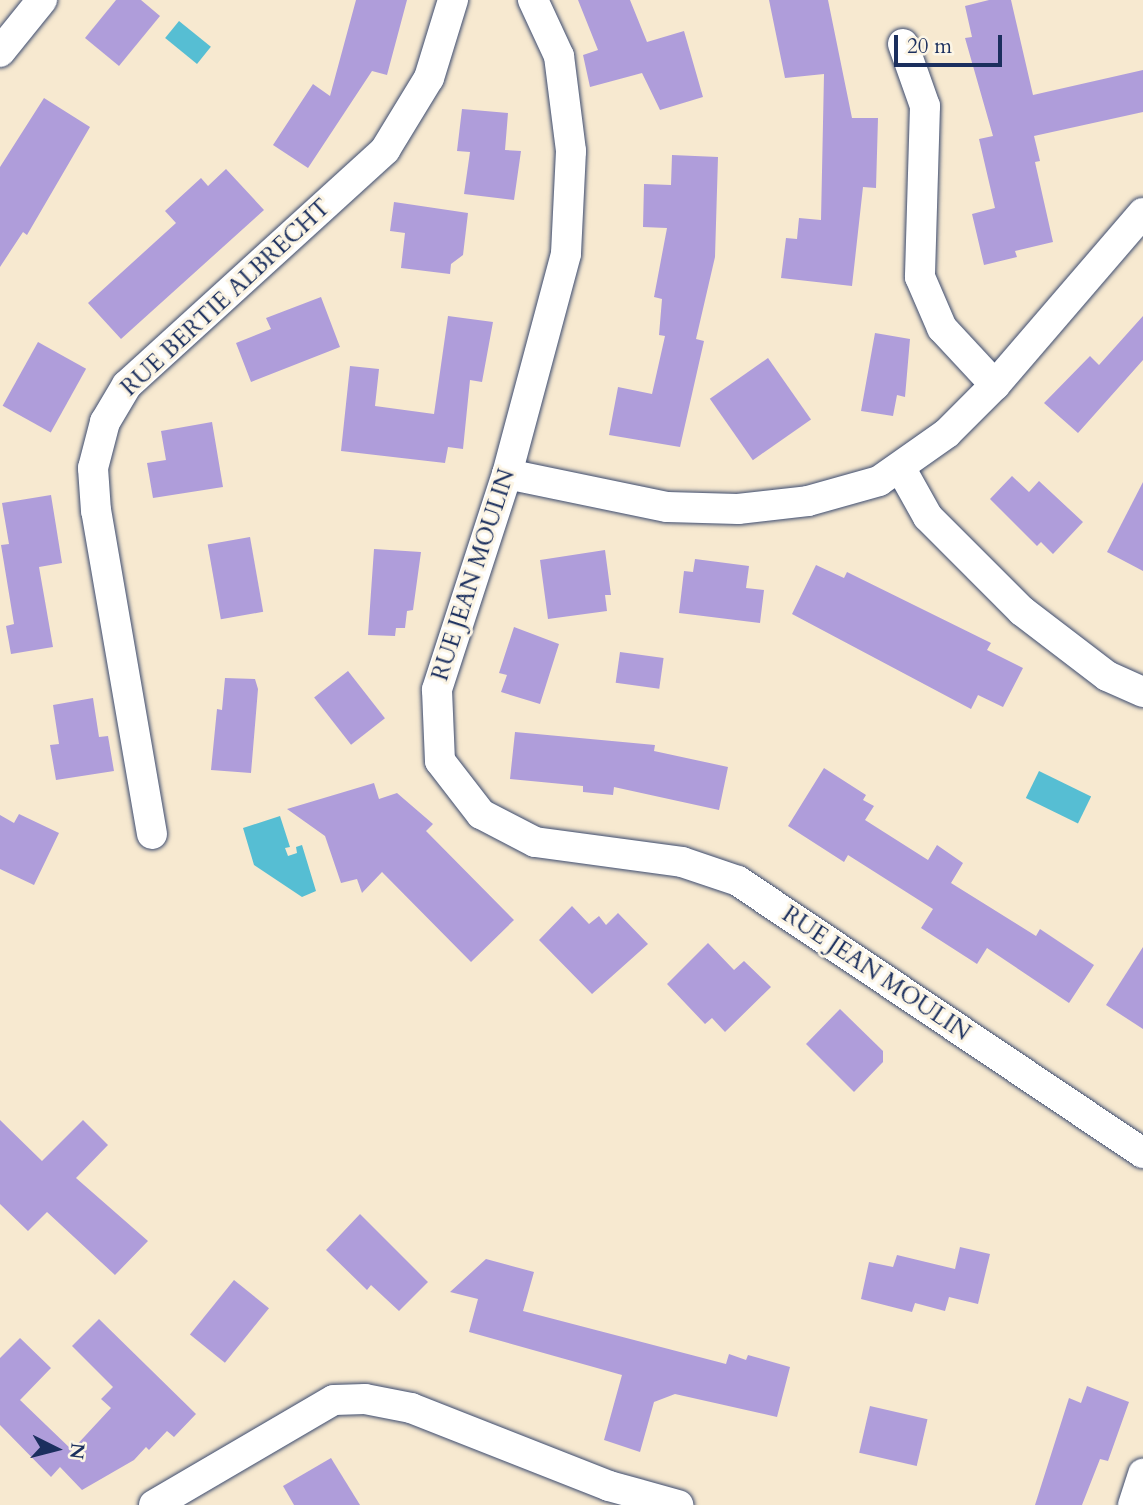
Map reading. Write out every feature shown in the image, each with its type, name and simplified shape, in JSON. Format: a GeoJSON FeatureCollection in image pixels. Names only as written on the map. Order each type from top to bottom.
{"type":"FeatureCollection","features":[{"type":"Feature","properties":{"kind":"street"},"geometry":{"type":"LineString","coordinates":[[0,52],[43,0]]}},
{"type":"Feature","properties":{"kind":"street","name":"RUE BERTIE ALBRECHT"},"geometry":{"type":"LineString","coordinates":[[152,834],[96,511],[93,468],[105,422],[127,384],[385,149],[429,78],[453,0]]}},
{"type":"Feature","properties":{"kind":"street","name":"RUE JEAN MOULIN"},"geometry":{"type":"LineString","coordinates":[[533,0],[559,56],[571,152],[566,254],[507,474],[437,690],[440,761],[481,814],[535,842],[682,862],[738,881],[1143,1153]]}},
{"type":"Feature","properties":{"kind":"street"},"geometry":{"type":"LineString","coordinates":[[903,44],[925,106],[920,277],[942,328],[995,384]]}},
{"type":"Feature","properties":{"kind":"street"},"geometry":{"type":"LineString","coordinates":[[507,474],[667,507],[738,509],[808,501],[879,481],[947,433],[995,384],[1143,213]]}},
{"type":"Feature","properties":{"kind":"street"},"geometry":{"type":"LineString","coordinates":[[900,467],[928,517],[1022,611],[1107,676],[1143,692]]}},
{"type":"Feature","properties":{"kind":"street"},"geometry":{"type":"LineString","coordinates":[[154,1505],[334,1400],[365,1399],[411,1408],[609,1486],[678,1505]]}},
{"type":"Feature","properties":{"kind":"street"},"geometry":{"type":"LineString","coordinates":[[1133,1505],[1143,1475]]}},
{"type":"Feature","properties":{"kind":"water"},"geometry":{"type":"Polygon","coordinates":[[[179,21],[211,47],[197,64],[165,38],[179,21]]]}},
{"type":"Feature","properties":{"kind":"water"},"geometry":{"type":"Polygon","coordinates":[[[1039,771],[1091,796],[1078,823],[1026,798],[1039,771]]]}},
{"type":"Feature","properties":{"kind":"water"},"geometry":{"type":"Polygon","coordinates":[[[280,816],[290,847],[285,848],[288,856],[297,853],[296,847],[302,845],[316,891],[302,897],[254,865],[243,828],[280,816]]]}},
{"type":"Feature","properties":{"kind":"building"},"geometry":{"type":"Polygon","coordinates":[[[116,0],[141,0],[160,16],[119,66],[85,38],[116,0]]]}},
{"type":"Feature","properties":{"kind":"building"},"geometry":{"type":"Polygon","coordinates":[[[356,0],[407,0],[387,75],[372,71],[308,168],[273,145],[313,84],[330,96],[356,0]]]}},
{"type":"Feature","properties":{"kind":"building"},"geometry":{"type":"Polygon","coordinates":[[[578,0],[630,0],[647,42],[684,31],[703,97],[660,110],[642,73],[590,87],[583,55],[598,50],[578,0]]]}},
{"type":"Feature","properties":{"kind":"building"},"geometry":{"type":"Polygon","coordinates":[[[769,0],[828,0],[852,118],[878,118],[876,188],[863,187],[852,286],[781,278],[786,238],[797,239],[799,218],[821,220],[824,74],[785,78],[769,0]]]}},
{"type":"Feature","properties":{"kind":"building"},"geometry":{"type":"Polygon","coordinates":[[[989,0],[1011,0],[1033,95],[1143,70],[1143,112],[1034,136],[1040,161],[1035,162],[1053,242],[1015,251],[1017,257],[984,265],[972,214],[995,208],[979,139],[993,136],[965,38],[972,37],[965,6],[989,0]]]}},
{"type":"Feature","properties":{"kind":"building"},"geometry":{"type":"Polygon","coordinates":[[[44,98],[90,127],[27,235],[23,232],[0,267],[0,167],[44,98]]]}},
{"type":"Feature","properties":{"kind":"building"},"geometry":{"type":"Polygon","coordinates":[[[462,109],[508,113],[505,150],[521,151],[514,200],[464,194],[470,152],[457,151],[462,109]]]}},
{"type":"Feature","properties":{"kind":"building"},"geometry":{"type":"Polygon","coordinates":[[[672,155],[718,157],[715,257],[696,339],[704,341],[680,447],[609,435],[618,387],[652,394],[665,336],[659,335],[662,299],[654,297],[667,228],[643,227],[644,184],[671,185],[672,155]]]}},
{"type":"Feature","properties":{"kind":"building"},"geometry":{"type":"Polygon","coordinates":[[[226,169],[264,210],[121,339],[88,303],[176,223],[165,211],[201,178],[208,186],[226,169]]]}},
{"type":"Feature","properties":{"kind":"building"},"geometry":{"type":"Polygon","coordinates":[[[394,202],[468,213],[463,255],[451,264],[450,274],[401,268],[405,233],[390,231],[394,202]]]}},
{"type":"Feature","properties":{"kind":"building"},"geometry":{"type":"Polygon","coordinates":[[[321,297],[340,347],[251,382],[236,343],[271,329],[266,318],[321,297]]]}},
{"type":"Feature","properties":{"kind":"building"},"geometry":{"type":"Polygon","coordinates":[[[448,316],[493,322],[482,382],[470,380],[463,449],[448,447],[445,463],[341,451],[350,366],[379,369],[375,406],[434,414],[448,316]]]}},
{"type":"Feature","properties":{"kind":"building"},"geometry":{"type":"Polygon","coordinates":[[[1143,316],[1143,360],[1078,433],[1044,403],[1090,356],[1099,365],[1143,316]]]}},
{"type":"Feature","properties":{"kind":"building"},"geometry":{"type":"Polygon","coordinates":[[[875,333],[910,339],[905,397],[897,395],[893,416],[861,411],[875,333]]]}},
{"type":"Feature","properties":{"kind":"building"},"geometry":{"type":"Polygon","coordinates":[[[38,342],[86,369],[51,433],[3,406],[38,342]]]}},
{"type":"Feature","properties":{"kind":"building"},"geometry":{"type":"Polygon","coordinates":[[[768,358],[811,419],[753,460],[710,399],[768,358]]]}},
{"type":"Feature","properties":{"kind":"building"},"geometry":{"type":"Polygon","coordinates":[[[212,422],[223,487],[153,498],[147,463],[166,460],[161,431],[212,422]]]}},
{"type":"Feature","properties":{"kind":"building"},"geometry":{"type":"Polygon","coordinates":[[[1012,476],[1029,492],[1039,481],[1083,522],[1053,554],[1041,542],[1037,546],[990,499],[1012,476]]]}},
{"type":"Feature","properties":{"kind":"building"},"geometry":{"type":"Polygon","coordinates":[[[1143,482],[1143,571],[1107,552],[1143,482]]]}},
{"type":"Feature","properties":{"kind":"building"},"geometry":{"type":"Polygon","coordinates":[[[51,495],[62,563],[39,567],[53,647],[11,654],[6,626],[14,624],[1,545],[9,544],[2,503],[51,495]]]}},
{"type":"Feature","properties":{"kind":"building"},"geometry":{"type":"Polygon","coordinates":[[[250,537],[263,612],[221,619],[208,544],[250,537]]]}},
{"type":"Feature","properties":{"kind":"building"},"geometry":{"type":"Polygon","coordinates":[[[374,549],[421,552],[413,610],[407,611],[405,628],[396,628],[395,636],[368,635],[374,549]]]}},
{"type":"Feature","properties":{"kind":"building"},"geometry":{"type":"Polygon","coordinates":[[[605,550],[611,595],[605,595],[607,611],[548,619],[540,560],[605,550]]]}},
{"type":"Feature","properties":{"kind":"building"},"geometry":{"type":"Polygon","coordinates":[[[695,559],[749,566],[746,588],[764,590],[760,623],[679,613],[684,571],[693,572],[695,559]]]}},
{"type":"Feature","properties":{"kind":"building"},"geometry":{"type":"Polygon","coordinates":[[[816,565],[844,578],[847,572],[991,643],[987,650],[1023,668],[1003,707],[978,695],[971,709],[792,614],[816,565]]]}},
{"type":"Feature","properties":{"kind":"building"},"geometry":{"type":"Polygon","coordinates":[[[514,627],[559,644],[540,704],[501,692],[507,675],[499,673],[514,627]]]}},
{"type":"Feature","properties":{"kind":"building"},"geometry":{"type":"Polygon","coordinates":[[[620,652],[664,658],[659,689],[616,683],[620,652]]]}},
{"type":"Feature","properties":{"kind":"building"},"geometry":{"type":"Polygon","coordinates":[[[348,671],[385,718],[351,745],[314,697],[348,671]]]}},
{"type":"Feature","properties":{"kind":"building"},"geometry":{"type":"Polygon","coordinates":[[[225,678],[255,679],[258,689],[251,773],[211,770],[217,709],[222,710],[225,678]]]}},
{"type":"Feature","properties":{"kind":"building"},"geometry":{"type":"Polygon","coordinates":[[[93,698],[99,737],[108,736],[114,771],[56,780],[50,745],[59,744],[53,705],[93,698]]]}},
{"type":"Feature","properties":{"kind":"building"},"geometry":{"type":"Polygon","coordinates":[[[515,732],[655,745],[654,751],[728,767],[719,810],[614,787],[613,795],[583,792],[583,786],[510,779],[515,732]]]}},
{"type":"Feature","properties":{"kind":"building"},"geometry":{"type":"Polygon","coordinates":[[[824,768],[866,795],[863,800],[874,806],[865,820],[928,860],[937,845],[963,863],[951,883],[1036,936],[1040,929],[1094,965],[1069,1003],[987,948],[977,964],[921,928],[933,909],[848,855],[844,862],[788,826],[824,768]]]}},
{"type":"Feature","properties":{"kind":"building"},"geometry":{"type":"Polygon","coordinates":[[[374,783],[379,799],[397,793],[433,824],[426,831],[514,920],[471,962],[382,872],[362,893],[357,879],[341,883],[325,836],[287,809],[374,783]]]}},
{"type":"Feature","properties":{"kind":"building"},"geometry":{"type":"Polygon","coordinates":[[[19,814],[59,833],[34,885],[0,869],[0,815],[14,823],[19,814]]]}},
{"type":"Feature","properties":{"kind":"building"},"geometry":{"type":"Polygon","coordinates":[[[572,906],[589,924],[599,916],[606,925],[618,913],[648,944],[592,994],[539,940],[572,906]]]}},
{"type":"Feature","properties":{"kind":"building"},"geometry":{"type":"Polygon","coordinates":[[[708,943],[734,970],[744,961],[771,987],[725,1032],[712,1018],[705,1024],[667,984],[708,943]]]}},
{"type":"Feature","properties":{"kind":"building"},"geometry":{"type":"Polygon","coordinates":[[[1143,947],[1143,1029],[1106,1005],[1143,947]]]}},
{"type":"Feature","properties":{"kind":"building"},"geometry":{"type":"Polygon","coordinates":[[[840,1009],[883,1051],[883,1062],[854,1092],[806,1044],[840,1009]]]}},
{"type":"Feature","properties":{"kind":"building"},"geometry":{"type":"Polygon","coordinates":[[[0,1120],[42,1161],[83,1120],[108,1145],[76,1178],[148,1241],[115,1275],[47,1212],[28,1231],[0,1204],[0,1120]]]}},
{"type":"Feature","properties":{"kind":"building"},"geometry":{"type":"Polygon","coordinates":[[[360,1214],[428,1282],[399,1311],[371,1285],[367,1290],[326,1250],[360,1214]]]}},
{"type":"Feature","properties":{"kind":"building"},"geometry":{"type":"Polygon","coordinates":[[[960,1247],[990,1254],[978,1304],[949,1297],[945,1311],[915,1303],[912,1312],[861,1299],[869,1262],[893,1267],[897,1255],[955,1269],[960,1247]]]}},
{"type":"Feature","properties":{"kind":"building"},"geometry":{"type":"Polygon","coordinates":[[[486,1259],[534,1272],[523,1311],[726,1364],[729,1354],[746,1360],[748,1355],[790,1367],[777,1417],[675,1394],[654,1402],[640,1452],[604,1440],[622,1375],[469,1332],[478,1299],[450,1292],[486,1259]]]}},
{"type":"Feature","properties":{"kind":"building"},"geometry":{"type":"Polygon","coordinates":[[[234,1280],[269,1308],[225,1363],[190,1334],[234,1280]]]}},
{"type":"Feature","properties":{"kind":"building"},"geometry":{"type":"Polygon","coordinates":[[[99,1319],[196,1414],[174,1437],[167,1431],[149,1450],[146,1447],[134,1460],[82,1490],[60,1467],[51,1477],[0,1425],[0,1358],[20,1338],[51,1368],[20,1400],[72,1450],[111,1408],[101,1399],[113,1387],[72,1346],[99,1319]]]}},
{"type":"Feature","properties":{"kind":"building"},"geometry":{"type":"Polygon","coordinates":[[[1087,1386],[1129,1402],[1108,1461],[1100,1459],[1082,1505],[1035,1505],[1069,1398],[1081,1403],[1087,1386]]]}},
{"type":"Feature","properties":{"kind":"building"},"geometry":{"type":"Polygon","coordinates":[[[870,1406],[927,1419],[917,1466],[859,1453],[870,1406]]]}},
{"type":"Feature","properties":{"kind":"building"},"geometry":{"type":"Polygon","coordinates":[[[331,1458],[360,1505],[294,1505],[283,1486],[331,1458]]]}}]}
